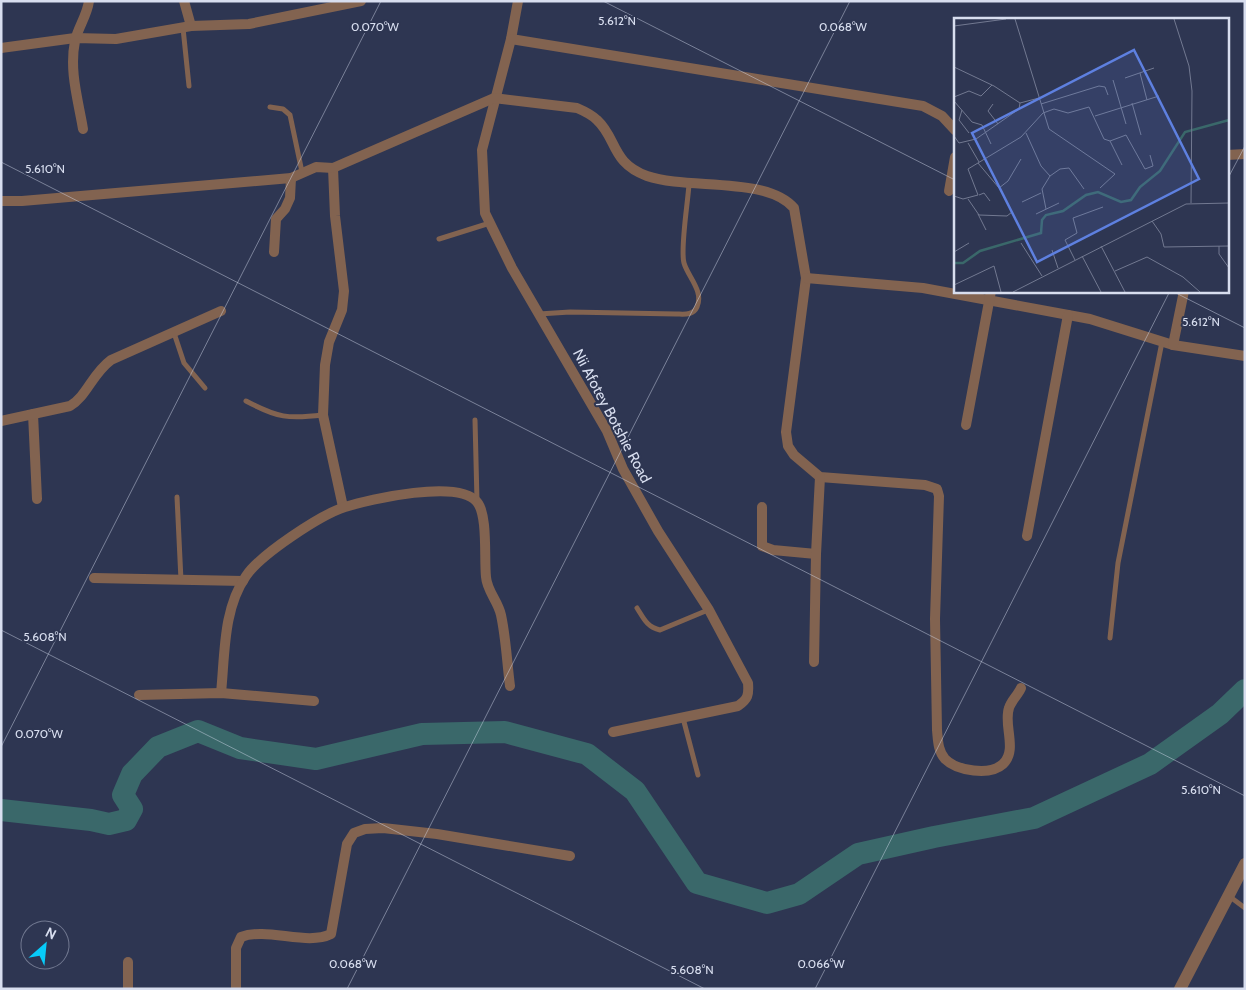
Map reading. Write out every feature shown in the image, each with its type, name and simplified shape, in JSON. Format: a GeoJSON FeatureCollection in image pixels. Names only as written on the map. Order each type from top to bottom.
{"type":"FeatureCollection","features":[{"type":"Feature","properties":{"kind":"street"},"geometry":{"type":"LineString","coordinates":[[84,129],[71,66],[75,38],[83,23],[89,1]]}},
{"type":"Feature","properties":{"kind":"street"},"geometry":{"type":"LineString","coordinates":[[184,1],[187,27]]}},
{"type":"Feature","properties":{"kind":"street"},"geometry":{"type":"LineString","coordinates":[[1,48],[75,38],[116,39],[187,27],[249,24],[361,1]]}},
{"type":"Feature","properties":{"kind":"street","name":"Nii Afotey Botshie Road"},"geometry":{"type":"LineString","coordinates":[[518,1],[512,39],[494,98],[482,150],[486,213],[512,268],[606,431],[623,469],[658,531],[709,610],[744,673],[749,694],[747,700],[738,706],[613,732]]}},
{"type":"Feature","properties":{"kind":"street"},"geometry":{"type":"LineString","coordinates":[[512,39],[923,106],[942,116],[954,129]]}},
{"type":"Feature","properties":{"kind":"street"},"geometry":{"type":"LineString","coordinates":[[1,201],[22,201],[291,178],[316,167],[332,168],[494,98],[577,108],[599,121],[620,158],[636,171],[647,176],[689,184],[753,188],[770,191],[787,199],[794,208],[806,278],[786,432],[788,446],[794,455],[820,477],[925,485],[937,489],[939,496],[935,618],[937,730],[938,746],[944,759],[960,768],[971,770],[994,768],[1003,764],[1008,755],[1008,709],[1021,688]]}},
{"type":"Feature","properties":{"kind":"street"},"geometry":{"type":"LineString","coordinates":[[1228,155],[1245,154]]}},
{"type":"Feature","properties":{"kind":"street"},"geometry":{"type":"LineString","coordinates":[[949,191],[954,163]]}},
{"type":"Feature","properties":{"kind":"street"},"geometry":{"type":"LineString","coordinates":[[332,168],[335,216],[344,291],[342,310],[329,342],[325,365],[323,416],[344,507]]}},
{"type":"Feature","properties":{"kind":"street"},"geometry":{"type":"LineString","coordinates":[[274,252],[276,216],[285,209],[290,198],[291,178]]}},
{"type":"Feature","properties":{"kind":"street"},"geometry":{"type":"LineString","coordinates":[[806,278],[954,292]]}},
{"type":"Feature","properties":{"kind":"street"},"geometry":{"type":"LineString","coordinates":[[956,292],[989,296],[1090,319],[1173,345],[1245,356]]}},
{"type":"Feature","properties":{"kind":"street"},"geometry":{"type":"LineString","coordinates":[[1173,345],[1184,292]]}},
{"type":"Feature","properties":{"kind":"street"},"geometry":{"type":"LineString","coordinates":[[966,425],[989,296]]}},
{"type":"Feature","properties":{"kind":"street"},"geometry":{"type":"LineString","coordinates":[[1,420],[70,406],[79,401],[96,374],[111,360],[221,311]]}},
{"type":"Feature","properties":{"kind":"street"},"geometry":{"type":"LineString","coordinates":[[1027,536],[1068,315]]}},
{"type":"Feature","properties":{"kind":"street"},"geometry":{"type":"LineString","coordinates":[[33,414],[37,499]]}},
{"type":"Feature","properties":{"kind":"street"},"geometry":{"type":"LineString","coordinates":[[814,662],[816,554],[820,477]]}},
{"type":"Feature","properties":{"kind":"street"},"geometry":{"type":"LineString","coordinates":[[221,693],[229,614],[243,581],[256,563],[315,523],[344,507],[372,500],[430,492],[458,492],[477,502],[482,513],[486,579],[501,615],[510,686]]}},
{"type":"Feature","properties":{"kind":"street"},"geometry":{"type":"LineString","coordinates":[[762,507],[762,546],[773,550],[816,554]]}},
{"type":"Feature","properties":{"kind":"street"},"geometry":{"type":"LineString","coordinates":[[94,578],[243,581]]}},
{"type":"Feature","properties":{"kind":"street"},"geometry":{"type":"LineString","coordinates":[[139,695],[221,693],[314,702]]}},
{"type":"Feature","properties":{"kind":"street"},"geometry":{"type":"LineString","coordinates":[[236,989],[236,948],[241,937],[288,935],[317,938],[331,934],[347,844],[354,833],[365,829],[383,828],[437,834],[570,856]]}},
{"type":"Feature","properties":{"kind":"street"},"geometry":{"type":"LineString","coordinates":[[1180,989],[1245,864]]}},
{"type":"Feature","properties":{"kind":"street"},"geometry":{"type":"LineString","coordinates":[[128,962],[128,989]]}},
{"type":"Feature","properties":{"kind":"lane"},"geometry":{"type":"LineString","coordinates":[[187,27],[189,86]]}},
{"type":"Feature","properties":{"kind":"lane"},"geometry":{"type":"LineString","coordinates":[[270,107],[283,109],[290,115],[302,172]]}},
{"type":"Feature","properties":{"kind":"lane"},"geometry":{"type":"LineString","coordinates":[[539,314],[579,312],[688,314],[694,311],[697,306],[697,290],[683,258],[689,184]]}},
{"type":"Feature","properties":{"kind":"lane"},"geometry":{"type":"LineString","coordinates":[[439,238],[490,223]]}},
{"type":"Feature","properties":{"kind":"lane"},"geometry":{"type":"LineString","coordinates":[[174,333],[184,363],[205,388]]}},
{"type":"Feature","properties":{"kind":"lane"},"geometry":{"type":"LineString","coordinates":[[1110,638],[1118,563],[1163,342]]}},
{"type":"Feature","properties":{"kind":"lane"},"geometry":{"type":"LineString","coordinates":[[246,402],[285,418],[323,416]]}},
{"type":"Feature","properties":{"kind":"lane"},"geometry":{"type":"LineString","coordinates":[[475,420],[477,502]]}},
{"type":"Feature","properties":{"kind":"lane"},"geometry":{"type":"LineString","coordinates":[[177,497],[181,580]]}},
{"type":"Feature","properties":{"kind":"lane"},"geometry":{"type":"LineString","coordinates":[[637,608],[646,623],[652,628],[660,630],[709,610]]}},
{"type":"Feature","properties":{"kind":"lane"},"geometry":{"type":"LineString","coordinates":[[683,717],[698,775]]}},
{"type":"Feature","properties":{"kind":"lane"},"geometry":{"type":"LineString","coordinates":[[1229,896],[1245,908]]}},
{"type":"Feature","properties":{"kind":"waterway"},"geometry":{"type":"LineString","coordinates":[[1,810],[91,820],[109,824],[126,820],[132,809],[123,795],[132,774],[158,747],[198,731],[240,748],[316,759],[422,734],[505,732],[587,754],[635,791],[697,883],[767,903],[799,894],[858,854],[1034,818],[1150,764],[1220,714],[1245,690]]}}]}
